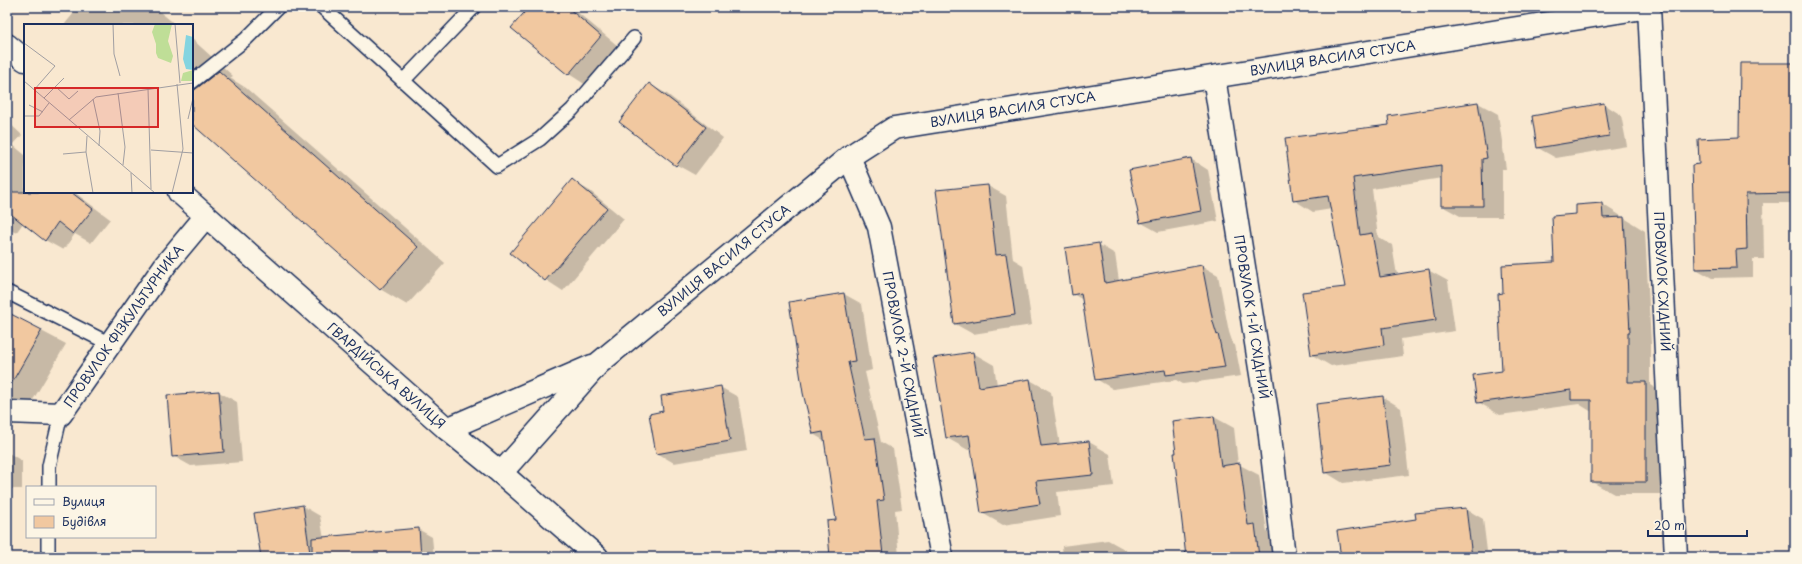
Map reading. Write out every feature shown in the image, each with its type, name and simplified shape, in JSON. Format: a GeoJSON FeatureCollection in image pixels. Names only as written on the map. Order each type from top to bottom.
{"type":"FeatureCollection","features":[{"type":"Feature","properties":{"kind":"street","name":"ВУЛИЦЯ ВАСИЛЯ СТУСА"},"geometry":{"type":"LineString","coordinates":[[501,472],[599,363],[849,157],[894,128],[1649,7]]}},
{"type":"Feature","properties":{"kind":"street","name":"ПРОВУЛОК СХІДНИЙ"},"geometry":{"type":"LineString","coordinates":[[1649,7],[1676,557]]}},
{"type":"Feature","properties":{"kind":"street"},"geometry":{"type":"LineString","coordinates":[[7,45],[24,59]]}},
{"type":"Feature","properties":{"kind":"street","name":"ПРОВУЛОК 1-Й СХІДНИЙ"},"geometry":{"type":"LineString","coordinates":[[1214,77],[1268,419],[1284,557]]}},
{"type":"Feature","properties":{"kind":"street","name":"ПРОВУЛОК 2-Й СХІДНИЙ"},"geometry":{"type":"LineString","coordinates":[[849,157],[879,227],[942,557]]}},
{"type":"Feature","properties":{"kind":"street","name":"ГВАРДІЙСЬКА ВУЛИЦЯ"},"geometry":{"type":"LineString","coordinates":[[180,193],[447,429],[501,472],[597,557]]}},
{"type":"Feature","properties":{"kind":"street","name":"ПРОВУЛОК ФІЗКУЛЬТУРНИКА"},"geometry":{"type":"LineString","coordinates":[[7,412],[61,414],[166,264],[206,216]]}},
{"type":"Feature","properties":{"kind":"street"},"geometry":{"type":"LineString","coordinates":[[447,429],[599,363]]}},
{"type":"Feature","properties":{"kind":"lane"},"geometry":{"type":"LineString","coordinates":[[193,81],[246,39],[278,7]]}},
{"type":"Feature","properties":{"kind":"lane"},"geometry":{"type":"LineString","coordinates":[[322,7],[497,166],[540,139],[572,110],[634,38]]}},
{"type":"Feature","properties":{"kind":"lane"},"geometry":{"type":"LineString","coordinates":[[403,81],[474,7]]}},
{"type":"Feature","properties":{"kind":"lane"},"geometry":{"type":"LineString","coordinates":[[7,292],[110,344]]}},
{"type":"Feature","properties":{"kind":"lane"},"geometry":{"type":"LineString","coordinates":[[49,486],[50,466],[61,414]]}},
{"type":"Feature","properties":{"kind":"lane"},"geometry":{"type":"LineString","coordinates":[[48,538],[48,550]]}},
{"type":"Feature","properties":{"kind":"building"},"geometry":{"type":"Polygon","coordinates":[[[529,7],[567,7],[601,36],[568,75],[511,28],[529,7]]]}},
{"type":"Feature","properties":{"kind":"building"},"geometry":{"type":"Polygon","coordinates":[[[1740,63],[1795,63],[1795,193],[1746,194],[1747,249],[1736,250],[1737,268],[1695,269],[1692,165],[1699,164],[1698,139],[1739,137],[1740,63]]]}},
{"type":"Feature","properties":{"kind":"building"},"geometry":{"type":"Polygon","coordinates":[[[219,71],[418,247],[380,290],[193,125],[193,91],[219,71]]]}},
{"type":"Feature","properties":{"kind":"building"},"geometry":{"type":"Polygon","coordinates":[[[649,83],[706,127],[676,166],[619,122],[649,83]]]}},
{"type":"Feature","properties":{"kind":"building"},"geometry":{"type":"Polygon","coordinates":[[[1478,102],[1487,158],[1482,159],[1483,206],[1441,206],[1441,165],[1353,178],[1360,235],[1372,233],[1380,277],[1429,269],[1436,320],[1382,328],[1384,345],[1311,355],[1302,292],[1345,287],[1328,196],[1293,201],[1285,138],[1389,125],[1388,116],[1478,102]]]}},
{"type":"Feature","properties":{"kind":"building"},"geometry":{"type":"Polygon","coordinates":[[[1604,103],[1609,136],[1537,148],[1532,116],[1604,103]]]}},
{"type":"Feature","properties":{"kind":"building"},"geometry":{"type":"Polygon","coordinates":[[[1191,158],[1201,211],[1140,223],[1129,170],[1191,158]]]}},
{"type":"Feature","properties":{"kind":"building"},"geometry":{"type":"Polygon","coordinates":[[[572,179],[607,208],[545,281],[510,253],[572,179]]]}},
{"type":"Feature","properties":{"kind":"building"},"geometry":{"type":"Polygon","coordinates":[[[988,185],[996,255],[1006,254],[1015,315],[954,324],[936,190],[988,185]]]}},
{"type":"Feature","properties":{"kind":"building"},"geometry":{"type":"Polygon","coordinates":[[[7,192],[72,193],[93,209],[73,234],[58,222],[45,241],[7,211],[7,192]]]}},
{"type":"Feature","properties":{"kind":"building"},"geometry":{"type":"Polygon","coordinates":[[[1602,203],[1603,218],[1624,217],[1630,332],[1628,332],[1628,382],[1646,382],[1646,482],[1591,482],[1591,400],[1571,400],[1571,390],[1477,403],[1473,375],[1502,371],[1498,294],[1503,293],[1502,265],[1554,262],[1552,216],[1576,214],[1576,205],[1602,203]]]}},
{"type":"Feature","properties":{"kind":"building"},"geometry":{"type":"Polygon","coordinates":[[[1099,243],[1105,283],[1202,265],[1213,322],[1217,335],[1218,334],[1225,367],[1166,375],[1165,370],[1095,380],[1081,293],[1072,295],[1065,248],[1099,243]]]}},
{"type":"Feature","properties":{"kind":"building"},"geometry":{"type":"Polygon","coordinates":[[[844,293],[855,361],[848,362],[865,439],[875,438],[884,500],[877,501],[883,555],[830,557],[827,521],[836,520],[823,432],[813,434],[803,393],[789,302],[844,293]]]}},
{"type":"Feature","properties":{"kind":"building"},"geometry":{"type":"Polygon","coordinates":[[[7,312],[42,330],[7,391],[7,312]]]}},
{"type":"Feature","properties":{"kind":"building"},"geometry":{"type":"Polygon","coordinates":[[[973,352],[979,387],[1030,379],[1041,446],[1089,441],[1093,475],[1036,481],[1040,504],[981,513],[969,435],[946,438],[933,358],[973,352]]]}},
{"type":"Feature","properties":{"kind":"building"},"geometry":{"type":"Polygon","coordinates":[[[721,386],[730,441],[656,454],[649,414],[663,411],[661,396],[721,386]]]}},
{"type":"Feature","properties":{"kind":"building"},"geometry":{"type":"Polygon","coordinates":[[[219,391],[224,452],[172,457],[167,395],[219,391]]]}},
{"type":"Feature","properties":{"kind":"building"},"geometry":{"type":"Polygon","coordinates":[[[1383,396],[1391,465],[1324,473],[1316,404],[1383,396]]]}},
{"type":"Feature","properties":{"kind":"building"},"geometry":{"type":"Polygon","coordinates":[[[1214,416],[1221,466],[1240,463],[1248,525],[1255,524],[1259,557],[1186,557],[1174,453],[1176,453],[1172,421],[1214,416]]]}},
{"type":"Feature","properties":{"kind":"building"},"geometry":{"type":"Polygon","coordinates":[[[303,505],[310,553],[283,557],[261,557],[254,513],[303,505]]]}},
{"type":"Feature","properties":{"kind":"building"},"geometry":{"type":"Polygon","coordinates":[[[1466,508],[1472,557],[1341,557],[1337,531],[1416,519],[1415,513],[1466,508]]]}},
{"type":"Feature","properties":{"kind":"building"},"geometry":{"type":"Polygon","coordinates":[[[419,528],[421,557],[312,557],[312,538],[419,528]]]}}]}
